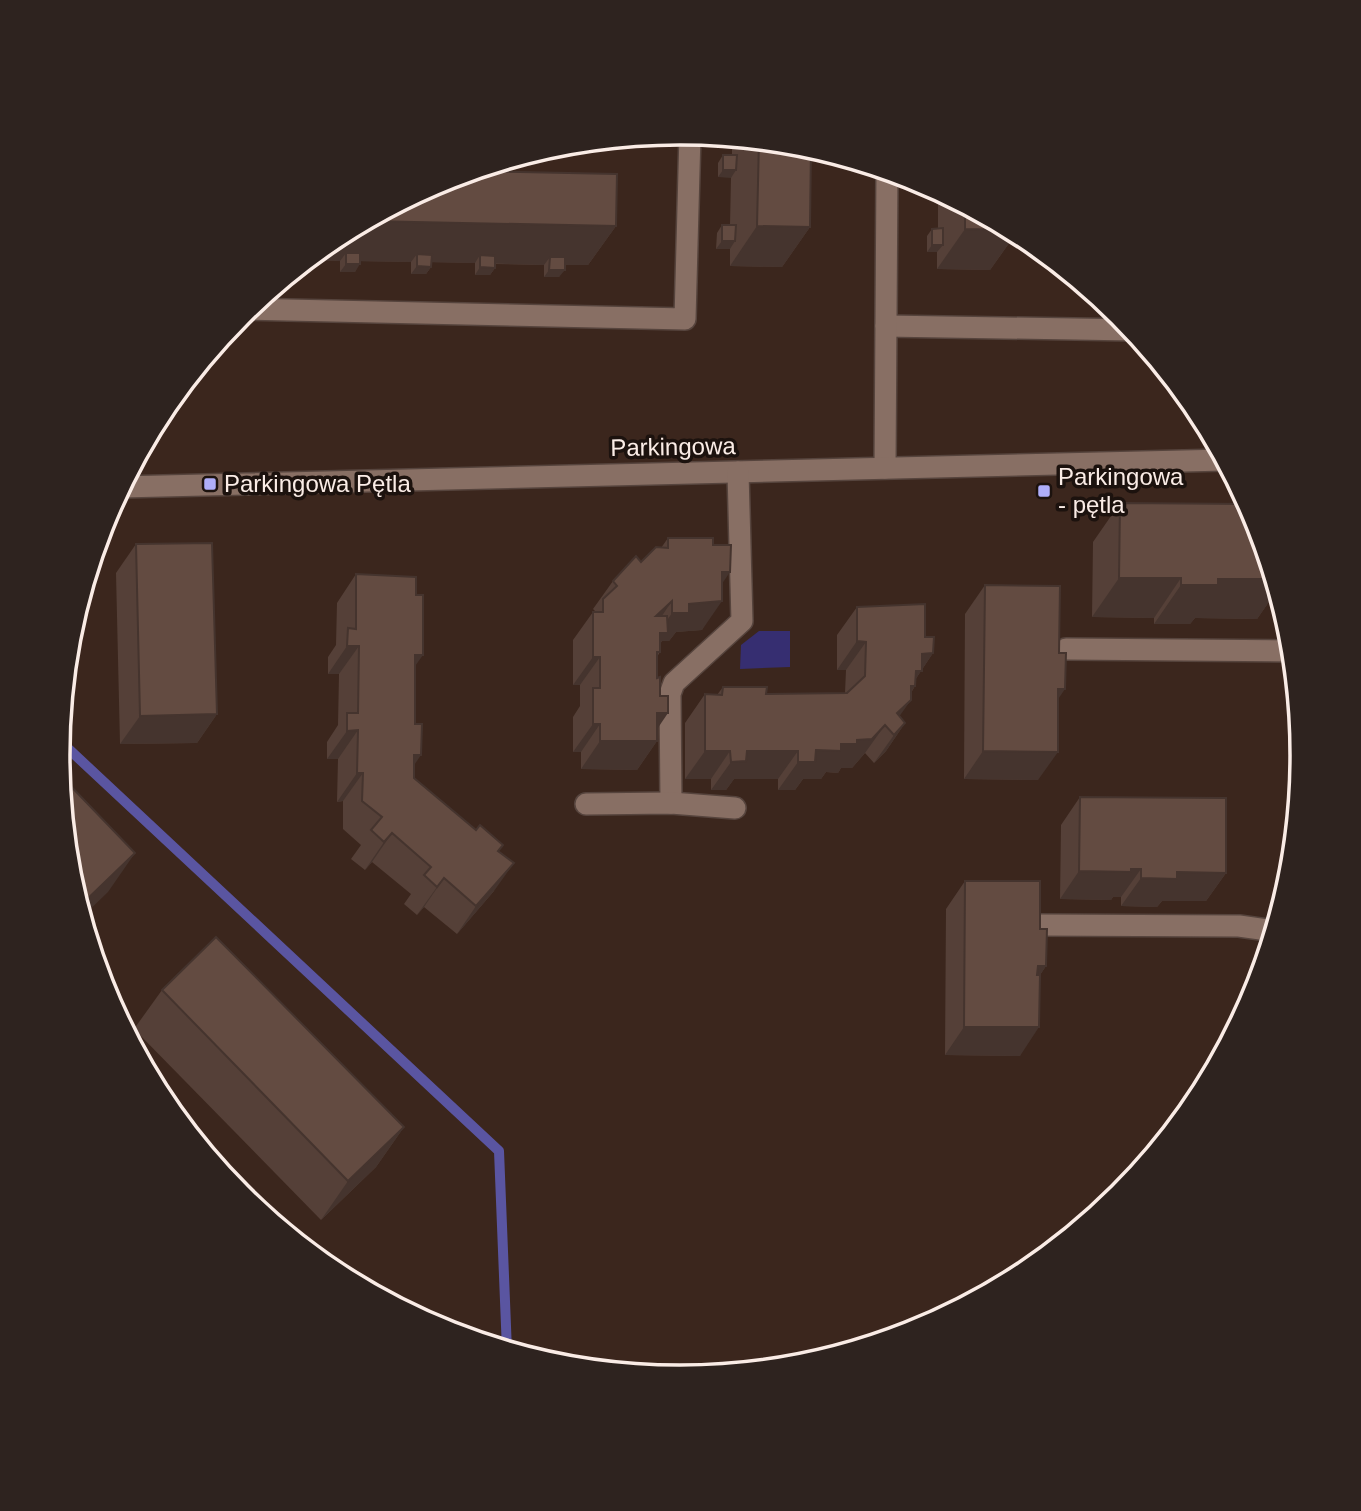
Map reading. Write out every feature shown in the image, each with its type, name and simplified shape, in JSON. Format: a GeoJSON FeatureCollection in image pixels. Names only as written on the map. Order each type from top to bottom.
{"type":"FeatureCollection","features":[{"type":"Feature","properties":{"kind":"street"},"geometry":{"type":"LineString","coordinates":[[265,309],[685,318],[690,145]]}},
{"type":"Feature","properties":{"kind":"street"},"geometry":{"type":"LineString","coordinates":[[885,468],[887,181]]}},
{"type":"Feature","properties":{"kind":"street"},"geometry":{"type":"LineString","coordinates":[[886,326],[1117,330]]}},
{"type":"Feature","properties":{"kind":"street","name":"Parkingowa"},"geometry":{"type":"LineString","coordinates":[[132,487],[1215,460]]}},
{"type":"Feature","properties":{"kind":"street"},"geometry":{"type":"LineString","coordinates":[[671,803],[670,694],[674,683],[742,621],[738,472]]}},
{"type":"Feature","properties":{"kind":"street"},"geometry":{"type":"LineString","coordinates":[[1066,649],[1282,651]]}},
{"type":"Feature","properties":{"kind":"street"},"geometry":{"type":"LineString","coordinates":[[586,804],[671,803],[735,808]]}},
{"type":"Feature","properties":{"kind":"street"},"geometry":{"type":"LineString","coordinates":[[1037,925],[1239,926],[1265,930]]}},
{"type":"Feature","properties":{"kind":"shaded area"},"geometry":{"type":"Polygon","coordinates":[[[759,631],[790,631],[790,667],[740,669],[741,645],[759,631]]]}},
{"type":"Feature","properties":{"kind":"building"},"geometry":{"type":"Polygon","coordinates":[[[759,150],[811,160],[810,227],[757,226],[759,150]]]}},
{"type":"Feature","properties":{"kind":"building"},"geometry":{"type":"Polygon","coordinates":[[[723,155],[737,155],[736,170],[723,170],[723,155]]]}},
{"type":"Feature","properties":{"kind":"building"},"geometry":{"type":"Polygon","coordinates":[[[503,172],[617,174],[616,226],[385,221],[447,191],[503,172]]]}},
{"type":"Feature","properties":{"kind":"building"},"geometry":{"type":"Polygon","coordinates":[[[965,216],[990,230],[965,229],[965,216]]]}},
{"type":"Feature","properties":{"kind":"building"},"geometry":{"type":"Polygon","coordinates":[[[722,225],[736,225],[735,241],[722,241],[722,225]]]}},
{"type":"Feature","properties":{"kind":"building"},"geometry":{"type":"Polygon","coordinates":[[[943,228],[943,245],[932,245],[932,229],[943,228]]]}},
{"type":"Feature","properties":{"kind":"building"},"geometry":{"type":"Polygon","coordinates":[[[346,253],[360,253],[360,264],[346,264],[346,253]]]}},
{"type":"Feature","properties":{"kind":"building"},"geometry":{"type":"Polygon","coordinates":[[[417,254],[432,255],[431,267],[417,266],[417,254]]]}},
{"type":"Feature","properties":{"kind":"building"},"geometry":{"type":"Polygon","coordinates":[[[480,255],[495,256],[495,268],[480,267],[480,255]]]}},
{"type":"Feature","properties":{"kind":"building"},"geometry":{"type":"Polygon","coordinates":[[[550,257],[565,257],[565,270],[549,270],[550,257]]]}},
{"type":"Feature","properties":{"kind":"building"},"geometry":{"type":"Polygon","coordinates":[[[1120,503],[1237,504],[1265,579],[1218,579],[1218,585],[1181,585],[1181,578],[1119,578],[1120,503]]]}},
{"type":"Feature","properties":{"kind":"building"},"geometry":{"type":"Polygon","coordinates":[[[668,538],[713,538],[713,545],[731,545],[730,572],[722,572],[722,601],[689,604],[689,613],[672,613],[672,601],[656,616],[667,616],[668,633],[660,633],[660,652],[657,652],[660,696],[668,696],[668,713],[657,713],[657,741],[600,741],[600,724],[593,724],[593,688],[600,688],[600,657],[593,657],[593,612],[603,612],[603,599],[617,586],[613,581],[636,556],[641,562],[656,547],[668,548],[668,538]]]}},
{"type":"Feature","properties":{"kind":"building"},"geometry":{"type":"Polygon","coordinates":[[[212,543],[217,714],[140,716],[136,544],[212,543]]]}},
{"type":"Feature","properties":{"kind":"building"},"geometry":{"type":"Polygon","coordinates":[[[356,574],[416,577],[416,595],[423,595],[423,655],[415,655],[415,724],[422,724],[421,755],[414,755],[414,778],[476,830],[480,825],[503,845],[498,851],[514,863],[476,906],[444,878],[437,887],[424,875],[431,867],[392,833],[384,842],[371,830],[382,817],[362,801],[363,773],[357,773],[358,730],[347,731],[347,713],[358,713],[359,646],[347,646],[348,628],[356,629],[356,574]]]}},
{"type":"Feature","properties":{"kind":"building"},"geometry":{"type":"Polygon","coordinates":[[[985,585],[1060,586],[1059,653],[1066,653],[1065,689],[1058,689],[1058,752],[983,751],[985,585]]]}},
{"type":"Feature","properties":{"kind":"building"},"geometry":{"type":"Polygon","coordinates":[[[925,604],[925,637],[934,637],[933,653],[922,654],[922,671],[916,671],[915,686],[911,686],[911,700],[897,713],[905,723],[894,735],[885,725],[872,739],[857,740],[857,744],[841,744],[841,751],[816,750],[815,762],[798,762],[798,751],[747,751],[746,761],[731,762],[730,751],[705,751],[705,694],[722,695],[723,687],[767,687],[766,694],[847,693],[865,676],[866,642],[857,641],[857,607],[925,604]]]}},
{"type":"Feature","properties":{"kind":"building"},"geometry":{"type":"Polygon","coordinates":[[[71,786],[135,853],[87,899],[75,835],[71,786]]]}},
{"type":"Feature","properties":{"kind":"building"},"geometry":{"type":"Polygon","coordinates":[[[1080,797],[1226,798],[1226,873],[1177,872],[1177,879],[1141,878],[1141,869],[1131,869],[1131,872],[1079,871],[1080,797]]]}},
{"type":"Feature","properties":{"kind":"building"},"geometry":{"type":"Polygon","coordinates":[[[965,881],[1040,881],[1040,929],[1047,929],[1046,966],[1038,966],[1037,975],[1040,975],[1039,1027],[964,1027],[965,881]]]}},
{"type":"Feature","properties":{"kind":"building"},"geometry":{"type":"Polygon","coordinates":[[[216,937],[404,1127],[348,1181],[162,990],[216,937]]]}},
{"type":"Feature","properties":{"kind":"waterway"},"geometry":{"type":"LineString","coordinates":[[70,750],[499,1151],[507,1341]]}},
{"type":"Feature","properties":{"kind":"place","name":"Parkingowa Pętla"},"geometry":{"type":"Point","coordinates":[210,484]}},
{"type":"Feature","properties":{"kind":"place","name":"Parkingowa - pętla"},"geometry":{"type":"Point","coordinates":[1044,491]}}]}
